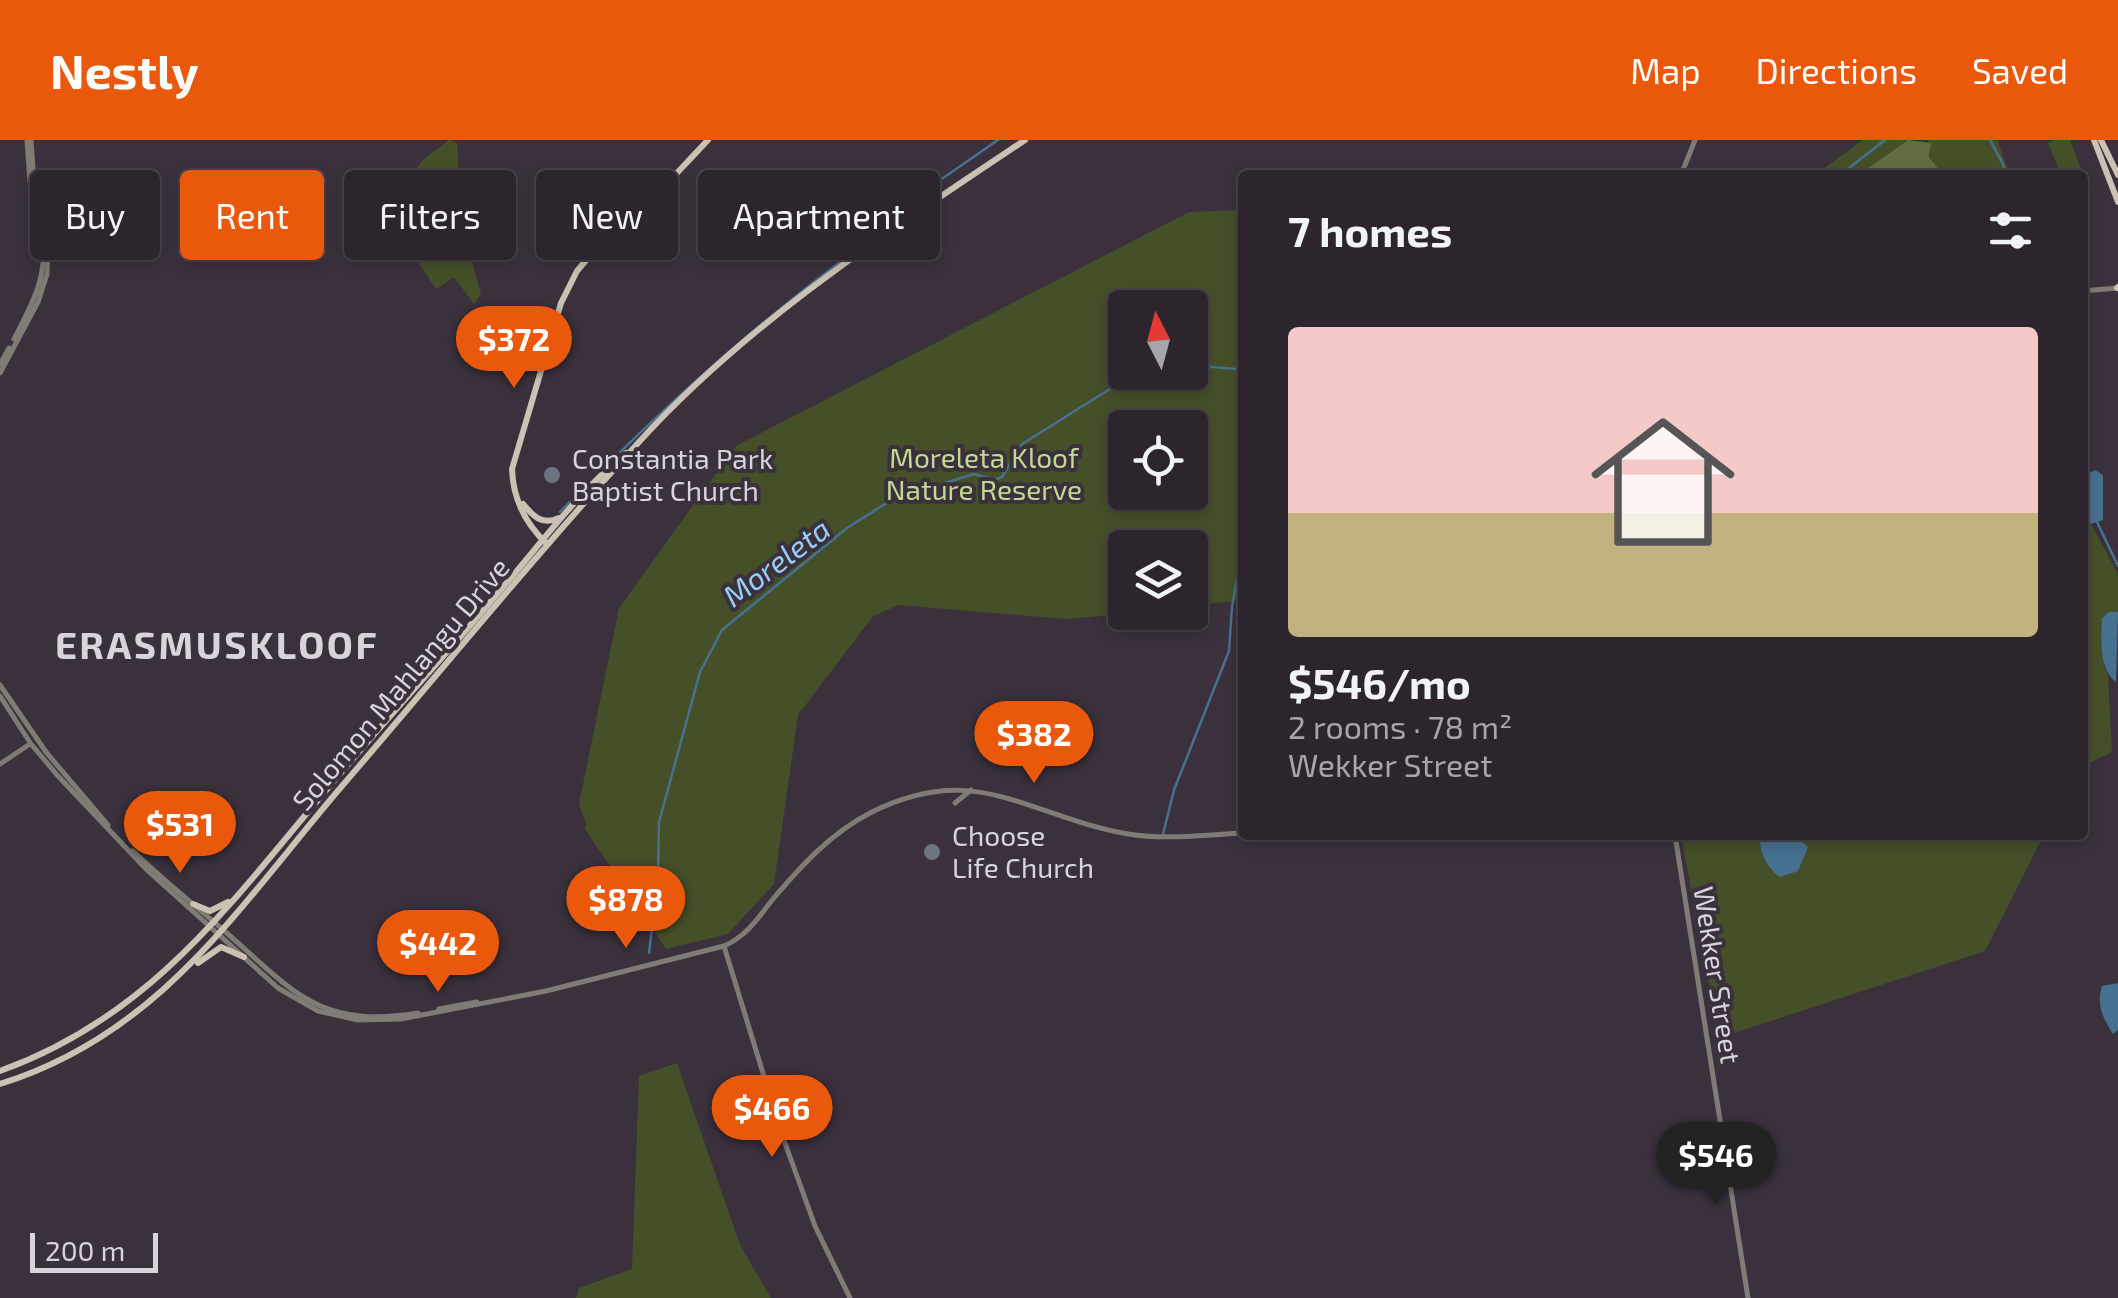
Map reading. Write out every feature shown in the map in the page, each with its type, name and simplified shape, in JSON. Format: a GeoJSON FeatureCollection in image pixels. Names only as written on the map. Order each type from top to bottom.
{"type":"FeatureCollection","features":[{"type":"Feature","properties":{"kind":"main road"},"geometry":{"type":"LineString","coordinates":[[547,541],[527,519],[514,492],[512,469],[561,303],[577,272],[605,238],[661,190],[708,140]]}},
{"type":"Feature","properties":{"kind":"main road","name":"Solomon Mahlangu Drive"},"geometry":{"type":"LineString","coordinates":[[0,1084],[63,1057],[107,1032],[184,973],[222,933],[547,541],[566,513],[692,390],[775,318],[1022,140]]}},
{"type":"Feature","properties":{"kind":"main road"},"geometry":{"type":"LineString","coordinates":[[2097,140],[2118,175]]}},
{"type":"Feature","properties":{"kind":"main road"},"geometry":{"type":"LineString","coordinates":[[2097,140],[2118,202]]}},
{"type":"Feature","properties":{"kind":"main road","name":"Solomon Mahlangu Drive"},"geometry":{"type":"LineString","coordinates":[[0,1071],[60,1046],[152,985],[212,924],[547,541],[638,443]]}},
{"type":"Feature","properties":{"kind":"main road"},"geometry":{"type":"LineString","coordinates":[[518,446],[515,479],[523,504],[547,541]]}},
{"type":"Feature","properties":{"kind":"main road"},"geometry":{"type":"LineString","coordinates":[[523,504],[544,522],[566,513]]}},
{"type":"Feature","properties":{"kind":"main road"},"geometry":{"type":"LineString","coordinates":[[193,904],[203,910],[214,910],[240,892]]}},
{"type":"Feature","properties":{"kind":"main road"},"geometry":{"type":"LineString","coordinates":[[184,973],[221,948],[244,957]]}},
{"type":"Feature","properties":{"kind":"street"},"geometry":{"type":"LineString","coordinates":[[0,364],[35,299],[44,265],[29,140]]}},
{"type":"Feature","properties":{"kind":"street"},"geometry":{"type":"LineString","coordinates":[[0,373],[38,302],[47,274],[48,248],[29,140]]}},
{"type":"Feature","properties":{"kind":"street"},"geometry":{"type":"LineString","coordinates":[[1683,170],[1695,140]]}},
{"type":"Feature","properties":{"kind":"street"},"geometry":{"type":"LineString","coordinates":[[2088,290],[2118,288]]}},
{"type":"Feature","properties":{"kind":"street"},"geometry":{"type":"LineString","coordinates":[[0,685],[34,742],[96,813],[212,924]]}},
{"type":"Feature","properties":{"kind":"street"},"geometry":{"type":"LineString","coordinates":[[0,696],[82,804],[147,870],[290,990],[315,1005],[344,1014],[388,1017],[482,1003]]}},
{"type":"Feature","properties":{"kind":"street"},"geometry":{"type":"LineString","coordinates":[[0,764],[34,742]]}},
{"type":"Feature","properties":{"kind":"street"},"geometry":{"type":"LineString","coordinates":[[222,933],[294,1000],[332,1016],[389,1020],[546,991],[724,946],[742,936],[807,861],[843,828],[902,799],[943,790],[974,789],[1126,834],[1238,833]]}},
{"type":"Feature","properties":{"kind":"street"},"geometry":{"type":"LineString","coordinates":[[943,790],[955,802],[974,789]]}},
{"type":"Feature","properties":{"kind":"street","name":"Wekker Street"},"geometry":{"type":"LineString","coordinates":[[1676,840],[1748,1298]]}},
{"type":"Feature","properties":{"kind":"street"},"geometry":{"type":"LineString","coordinates":[[724,946],[781,1132],[815,1226],[850,1298]]}},
{"type":"Feature","properties":{"kind":"green space"},"geometry":{"type":"Polygon","coordinates":[[[449,140],[457,143],[459,170],[415,170],[449,140]]]}},
{"type":"Feature","properties":{"kind":"green space"},"geometry":{"type":"Polygon","coordinates":[[[1863,140],[1908,140],[1865,170],[1822,170],[1863,140]]]}},
{"type":"Feature","properties":{"kind":"green space"},"geometry":{"type":"Polygon","coordinates":[[[1908,140],[1931,143],[1929,157],[1939,170],[1865,170],[1908,140]]]}},
{"type":"Feature","properties":{"kind":"green space"},"geometry":{"type":"Polygon","coordinates":[[[1928,140],[1997,140],[2008,170],[1938,170],[1931,162],[1928,140]]]}},
{"type":"Feature","properties":{"kind":"green space"},"geometry":{"type":"Polygon","coordinates":[[[2070,140],[2081,170],[2059,170],[2048,143],[2070,140]]]}},
{"type":"Feature","properties":{"kind":"green space","name":"Moreleta Kloof Nature Reserve"},"geometry":{"type":"Polygon","coordinates":[[[1238,210],[1238,600],[1208,604],[1208,530],[1108,530],[1108,615],[1065,619],[899,605],[873,616],[798,715],[774,884],[728,934],[666,949],[585,829],[579,804],[619,608],[736,446],[1189,212],[1238,210]]]}},
{"type":"Feature","properties":{"kind":"green space"},"geometry":{"type":"Polygon","coordinates":[[[417,260],[472,260],[481,294],[474,304],[454,277],[436,289],[417,260]]]}},
{"type":"Feature","properties":{"kind":"green space"},"geometry":{"type":"Polygon","coordinates":[[[2088,518],[2118,574],[2118,612],[2109,612],[2104,664],[2112,752],[2088,764],[2088,518]]]}},
{"type":"Feature","properties":{"kind":"green space"},"geometry":{"type":"Polygon","coordinates":[[[1682,840],[2041,840],[1985,951],[1719,1038],[1682,840]]]}},
{"type":"Feature","properties":{"kind":"green space"},"geometry":{"type":"Polygon","coordinates":[[[677,1063],[740,1245],[771,1298],[576,1298],[579,1288],[632,1269],[639,1076],[677,1063]]]}},
{"type":"Feature","properties":{"kind":"water"},"geometry":{"type":"Polygon","coordinates":[[[2095,470],[2103,475],[2103,520],[2091,524],[2088,518],[2088,474],[2095,470]]]}},
{"type":"Feature","properties":{"kind":"water"},"geometry":{"type":"Polygon","coordinates":[[[2109,612],[2118,612],[2116,682],[2106,670],[2102,653],[2102,618],[2109,612]]]}},
{"type":"Feature","properties":{"kind":"water"},"geometry":{"type":"Polygon","coordinates":[[[1760,841],[1803,843],[1808,847],[1798,871],[1780,877],[1776,874],[1762,853],[1760,841]]]}},
{"type":"Feature","properties":{"kind":"water"},"geometry":{"type":"Polygon","coordinates":[[[2118,983],[2118,1030],[2113,1034],[2102,1011],[2100,993],[2102,986],[2118,983]]]}},
{"type":"Feature","properties":{"kind":"waterway"},"geometry":{"type":"LineString","coordinates":[[600,472],[733,348],[876,235],[881,221],[998,140]]}},
{"type":"Feature","properties":{"kind":"waterway","name":"Moreleta"},"geometry":{"type":"LineString","coordinates":[[1846,170],[1885,140]]}},
{"type":"Feature","properties":{"kind":"waterway"},"geometry":{"type":"LineString","coordinates":[[1990,140],[2004,170]]}},
{"type":"Feature","properties":{"kind":"waterway","name":"Moreleta"},"geometry":{"type":"LineString","coordinates":[[1208,367],[1238,368]]}},
{"type":"Feature","properties":{"kind":"waterway","name":"Moreleta"},"geometry":{"type":"LineString","coordinates":[[649,953],[658,876],[659,822],[700,672],[722,630],[847,528],[893,499],[974,474],[995,480],[1002,477],[1022,444],[1108,390]]}},
{"type":"Feature","properties":{"kind":"waterway"},"geometry":{"type":"LineString","coordinates":[[560,512],[583,489]]}},
{"type":"Feature","properties":{"kind":"waterway"},"geometry":{"type":"LineString","coordinates":[[2097,522],[2118,566]]}},
{"type":"Feature","properties":{"kind":"waterway"},"geometry":{"type":"LineString","coordinates":[[1163,834],[1174,790],[1229,651],[1238,573]]}},
{"type":"Feature","properties":{"kind":"place","name":"Constantia Park Baptist Church"},"geometry":{"type":"Point","coordinates":[552,475]}},
{"type":"Feature","properties":{"kind":"place","name":"Choose Life Church"},"geometry":{"type":"Point","coordinates":[932,852]}},
{"type":"Feature","properties":{"kind":"district","name":"ERASMUSKLOOF"},"geometry":{"type":"Point","coordinates":[217,646]}}]}
